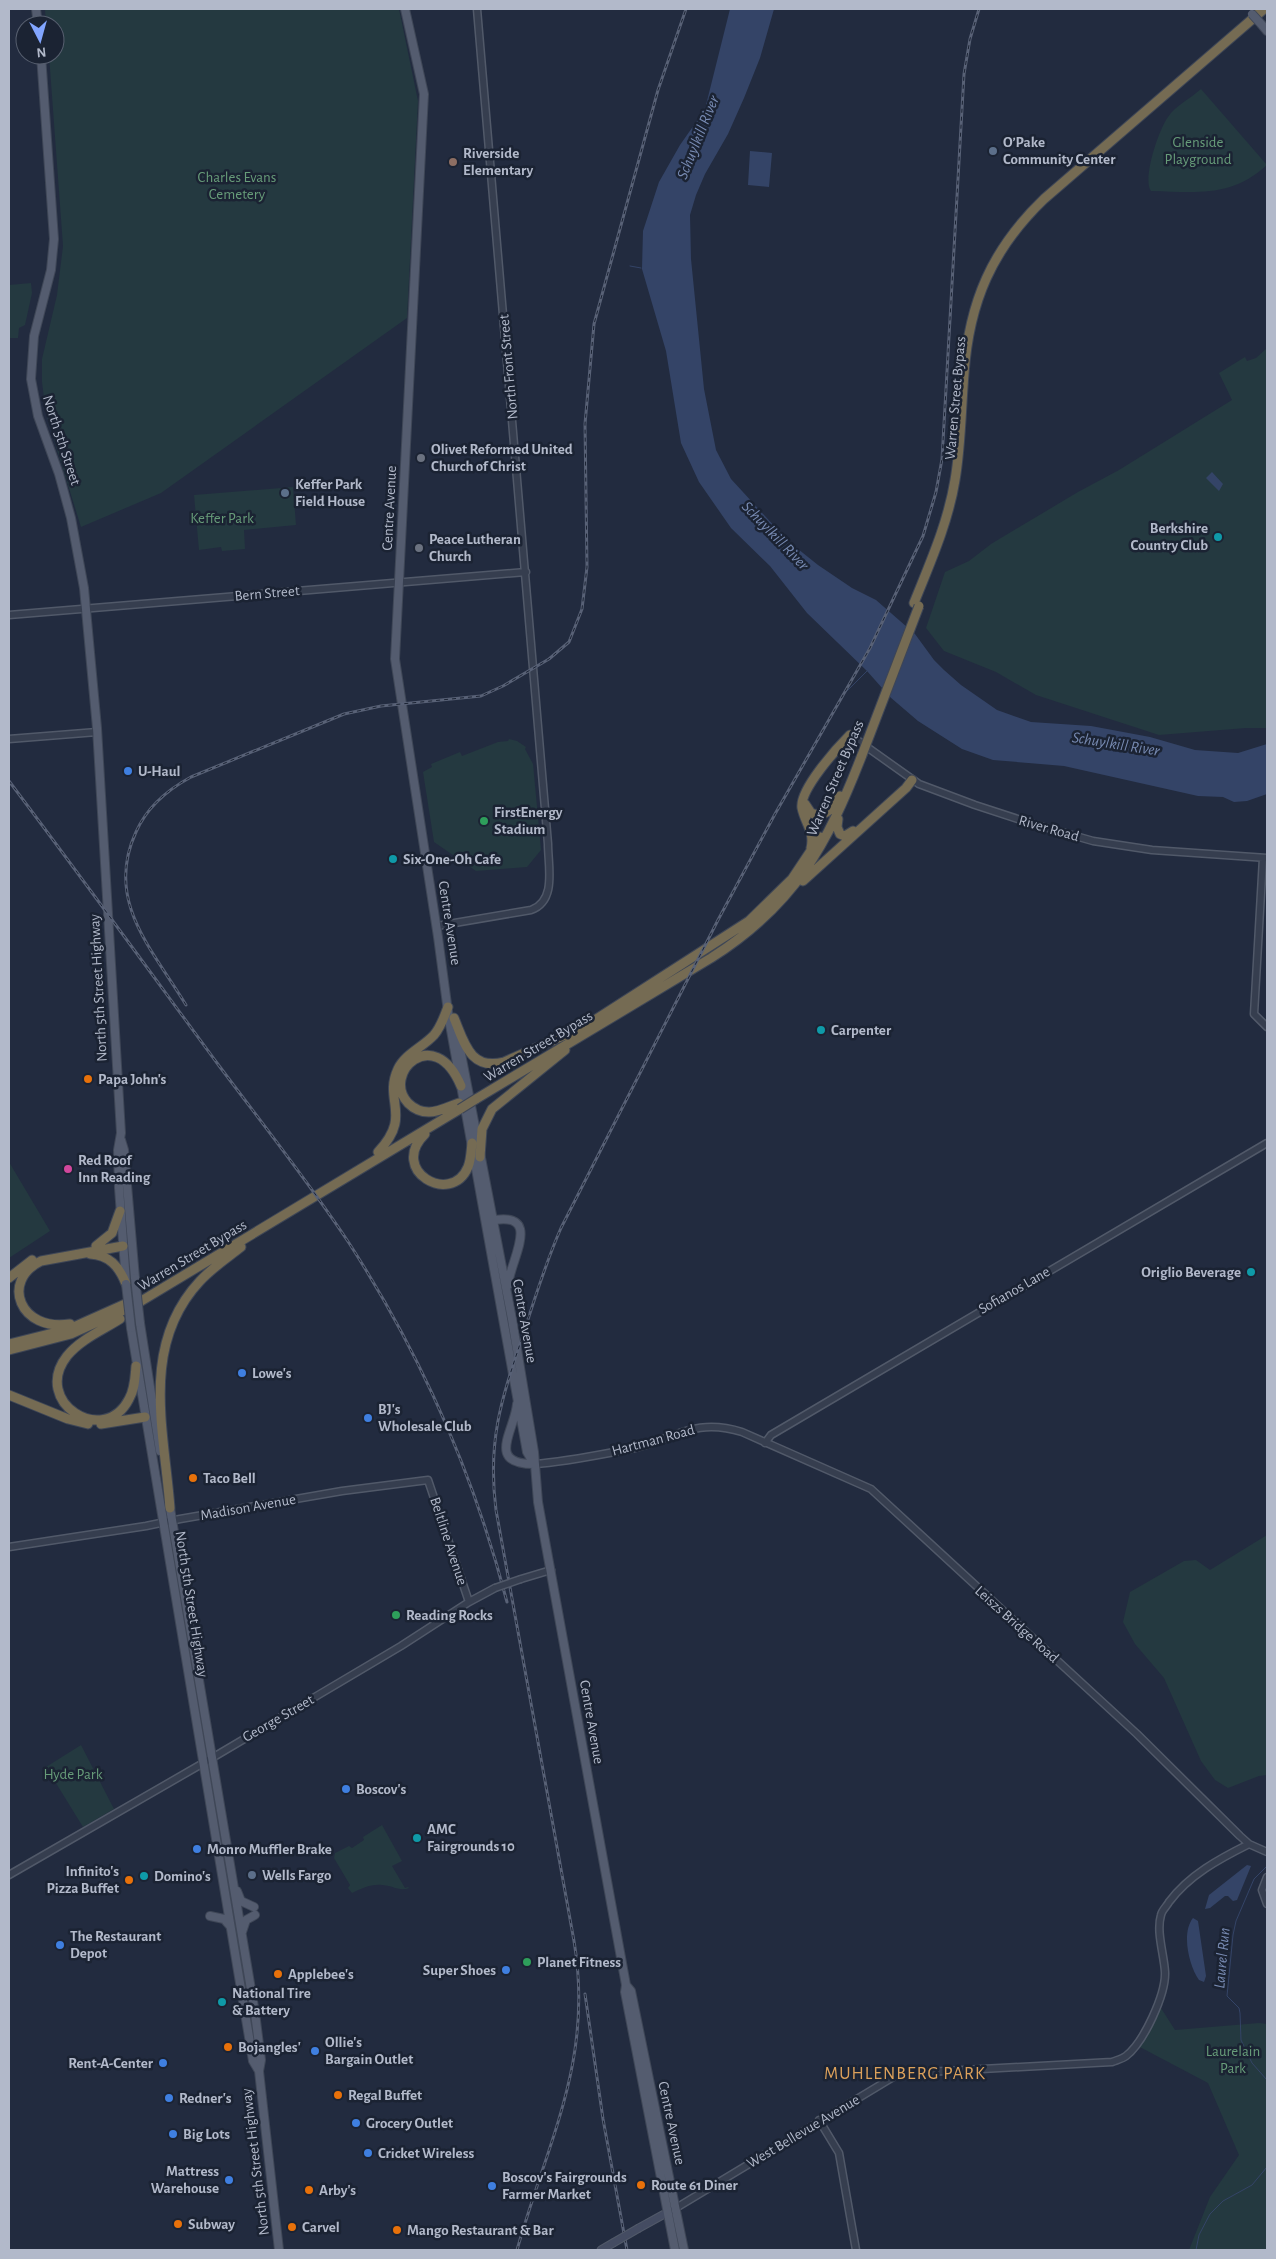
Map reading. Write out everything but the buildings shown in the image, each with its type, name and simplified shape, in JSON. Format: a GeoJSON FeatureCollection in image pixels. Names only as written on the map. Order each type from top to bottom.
{"type":"FeatureCollection","features":[{"type":"Feature","properties":{"kind":"highway","name":"Warren Street Bypass"},"geometry":{"type":"LineString","coordinates":[[9,1344],[46,1336],[90,1320],[148,1291],[378,1152],[460,1106],[615,1012],[723,950],[754,927],[780,902],[818,853],[841,809],[859,754],[916,605],[939,538],[952,497],[959,455],[968,335],[979,295],[996,258],[1014,231],[1049,194],[1264,9]]}},
{"type":"Feature","properties":{"kind":"highway","name":"Warren Street Bypass"},"geometry":{"type":"LineString","coordinates":[[916,605],[944,540],[958,492],[964,456],[974,336],[984,297],[1000,261],[1018,234],[1048,202],[1267,13]]}},
{"type":"Feature","properties":{"kind":"highway"},"geometry":{"type":"LineString","coordinates":[[840,796],[831,809],[822,814],[811,813],[806,807],[806,800],[810,790],[850,736]]}},
{"type":"Feature","properties":{"kind":"highway"},"geometry":{"type":"LineString","coordinates":[[805,860],[811,848],[812,837],[802,809],[803,795],[842,743],[850,736]]}},
{"type":"Feature","properties":{"kind":"highway","name":"Warren Street Bypass"},"geometry":{"type":"LineString","coordinates":[[615,1012],[749,921],[784,888],[805,860],[825,828],[859,754]]}},
{"type":"Feature","properties":{"kind":"highway"},"geometry":{"type":"LineString","coordinates":[[841,809],[837,830],[845,836],[912,780]]}},
{"type":"Feature","properties":{"kind":"highway"},"geometry":{"type":"LineString","coordinates":[[780,902],[906,788],[912,780]]}},
{"type":"Feature","properties":{"kind":"highway"},"geometry":{"type":"LineString","coordinates":[[378,1152],[389,1140],[395,1128],[394,1082],[398,1070],[405,1059],[436,1032],[448,1008]]}},
{"type":"Feature","properties":{"kind":"highway"},"geometry":{"type":"LineString","coordinates":[[454,1018],[470,1052],[480,1061],[492,1064],[504,1062],[582,1032]]}},
{"type":"Feature","properties":{"kind":"highway"},"geometry":{"type":"LineString","coordinates":[[480,1158],[482,1129],[492,1109],[557,1058],[582,1032]]}},
{"type":"Feature","properties":{"kind":"highway"},"geometry":{"type":"LineString","coordinates":[[460,1106],[433,1112],[419,1110],[405,1098],[401,1080],[404,1070],[412,1062],[422,1057],[432,1056],[448,1063],[461,1086]]}},
{"type":"Feature","properties":{"kind":"highway","name":"Warren Street Bypass"},"geometry":{"type":"LineString","coordinates":[[9,1350],[47,1342],[114,1317],[434,1125],[460,1106]]}},
{"type":"Feature","properties":{"kind":"highway"},"geometry":{"type":"LineString","coordinates":[[434,1125],[418,1141],[414,1155],[417,1170],[430,1182],[445,1184],[462,1176],[468,1166],[472,1143]]}},
{"type":"Feature","properties":{"kind":"highway"},"geometry":{"type":"LineString","coordinates":[[96,1246],[112,1233],[120,1211]]}},
{"type":"Feature","properties":{"kind":"highway"},"geometry":{"type":"LineString","coordinates":[[170,1508],[160,1384],[161,1360],[170,1329],[185,1300],[200,1281],[224,1260],[288,1213]]}},
{"type":"Feature","properties":{"kind":"highway"},"geometry":{"type":"LineString","coordinates":[[9,1278],[39,1256],[126,1243]]}},
{"type":"Feature","properties":{"kind":"highway"},"geometry":{"type":"LineString","coordinates":[[90,1320],[63,1325],[43,1324],[28,1314],[22,1306],[20,1296],[23,1277],[34,1265],[45,1260],[126,1243]]}},
{"type":"Feature","properties":{"kind":"highway"},"geometry":{"type":"LineString","coordinates":[[84,1253],[98,1255],[110,1260],[120,1270],[126,1284]]}},
{"type":"Feature","properties":{"kind":"highway"},"geometry":{"type":"LineString","coordinates":[[136,1366],[134,1386],[129,1399],[120,1410],[108,1418],[94,1420],[80,1416],[68,1408],[60,1396],[58,1386],[59,1372],[71,1351],[151,1296]]}},
{"type":"Feature","properties":{"kind":"highway"},"geometry":{"type":"LineString","coordinates":[[9,1396],[84,1424],[102,1424],[145,1417]]}},
{"type":"Feature","properties":{"kind":"main road","name":"Centre Avenue"},"geometry":{"type":"LineString","coordinates":[[405,9],[424,94],[395,659],[461,1086],[472,1143],[507,1295],[534,1452],[534,1464],[551,1570],[626,1985],[625,1992],[675,2250]]}},
{"type":"Feature","properties":{"kind":"main road"},"geometry":{"type":"LineString","coordinates":[[1250,11],[1265,28]]}},
{"type":"Feature","properties":{"kind":"main road","name":"North 5th Street"},"geometry":{"type":"LineString","coordinates":[[41,65],[54,244],[51,270],[34,336],[31,379],[38,416],[72,518],[81,568],[97,732],[103,834]]}},
{"type":"Feature","properties":{"kind":"main road","name":"North 5th Street Highway"},"geometry":{"type":"LineString","coordinates":[[103,834],[120,1140],[124,1156],[126,1284],[131,1328],[145,1417],[168,1522],[212,1758],[233,1885],[261,2060],[259,2071],[279,2250]]}},
{"type":"Feature","properties":{"kind":"main road","name":"Centre Avenue"},"geometry":{"type":"LineString","coordinates":[[448,1008],[454,1018],[480,1158],[517,1392],[528,1452],[534,1464]]}},
{"type":"Feature","properties":{"kind":"main road","name":"North 5th Street Highway"},"geometry":{"type":"LineString","coordinates":[[120,1140],[118,1150],[120,1211],[135,1278],[140,1323],[170,1508],[168,1522],[204,1762],[254,2061],[259,2071]]}},
{"type":"Feature","properties":{"kind":"main road"},"geometry":{"type":"LineString","coordinates":[[490,1221],[506,1219],[512,1221],[517,1225],[521,1234],[520,1244],[509,1275],[507,1295]]}},
{"type":"Feature","properties":{"kind":"main road"},"geometry":{"type":"LineString","coordinates":[[517,1392],[516,1411],[506,1437],[506,1448],[513,1461],[522,1464],[534,1464]]}},
{"type":"Feature","properties":{"kind":"main road"},"geometry":{"type":"LineString","coordinates":[[145,1417],[154,1412]]}},
{"type":"Feature","properties":{"kind":"main road"},"geometry":{"type":"LineString","coordinates":[[233,1885],[242,1901],[254,1911],[246,1920],[241,1936]]}},
{"type":"Feature","properties":{"kind":"main road"},"geometry":{"type":"LineString","coordinates":[[226,1895],[225,1908],[214,1915],[224,1919],[231,1928]]}},
{"type":"Feature","properties":{"kind":"main road","name":"Centre Avenue"},"geometry":{"type":"LineString","coordinates":[[626,1985],[631,1991],[684,2250]]}},
{"type":"Feature","properties":{"kind":"main road"},"geometry":{"type":"LineString","coordinates":[[601,2250],[668,2212]]}},
{"type":"Feature","properties":{"kind":"street","name":"North Front Street"},"geometry":{"type":"LineString","coordinates":[[437,926],[531,910],[543,904],[548,891],[548,844],[477,9]]}},
{"type":"Feature","properties":{"kind":"street","name":"Bern Street"},"geometry":{"type":"LineString","coordinates":[[9,615],[526,572]]}},
{"type":"Feature","properties":{"kind":"street"},"geometry":{"type":"LineString","coordinates":[[9,738],[97,732]]}},
{"type":"Feature","properties":{"kind":"street","name":"River Road"},"geometry":{"type":"LineString","coordinates":[[850,736],[912,780],[974,805],[1092,841],[1152,850],[1265,858]]}},
{"type":"Feature","properties":{"kind":"street"},"geometry":{"type":"LineString","coordinates":[[1265,858],[1254,1014],[1267,1027]]}},
{"type":"Feature","properties":{"kind":"street","name":"Sofianos Lane"},"geometry":{"type":"LineString","coordinates":[[765,1442],[771,1435],[912,1351],[1267,1143]]}},
{"type":"Feature","properties":{"kind":"street","name":"Hartman Road"},"geometry":{"type":"LineString","coordinates":[[534,1464],[628,1449],[702,1426],[719,1426],[742,1432]]}},
{"type":"Feature","properties":{"kind":"street","name":"Leiszs Bridge Road"},"geometry":{"type":"LineString","coordinates":[[742,1432],[871,1489],[1109,1708],[1249,1844],[1266,1852]]}},
{"type":"Feature","properties":{"kind":"street","name":"Madison Avenue"},"geometry":{"type":"LineString","coordinates":[[9,1547],[168,1522],[342,1491],[428,1480]]}},
{"type":"Feature","properties":{"kind":"street","name":"Beltline Avenue"},"geometry":{"type":"LineString","coordinates":[[428,1480],[469,1602]]}},
{"type":"Feature","properties":{"kind":"street","name":"George Street"},"geometry":{"type":"LineString","coordinates":[[9,1875],[401,1646],[469,1602],[495,1588],[551,1570]]}},
{"type":"Feature","properties":{"kind":"street","name":"West Bellevue Avenue"},"geometry":{"type":"LineString","coordinates":[[668,2212],[676,2209],[819,2120],[895,2076],[909,2073],[1112,2062],[1126,2056],[1136,2046],[1159,2005],[1164,1988],[1165,1972],[1160,1935],[1161,1914],[1173,1897],[1188,1882],[1213,1863],[1249,1844]]}},
{"type":"Feature","properties":{"kind":"street"},"geometry":{"type":"LineString","coordinates":[[1267,1878],[1262,1890],[1267,1904]]}},
{"type":"Feature","properties":{"kind":"street"},"geometry":{"type":"LineString","coordinates":[[819,2120],[840,2153],[856,2250]]}},
{"type":"Feature","properties":{"kind":"green space","name":"Charles Evans Cemetery"},"geometry":{"type":"Polygon","coordinates":[[[45,9],[399,9],[418,101],[407,318],[161,493],[81,527],[46,414],[42,382],[42,359],[57,295],[63,246],[50,65],[65,65],[65,15],[45,15],[45,9]]]}},
{"type":"Feature","properties":{"kind":"green space","name":"Glenside Playground"},"geometry":{"type":"Polygon","coordinates":[[[1201,89],[1267,165],[1254,176],[1226,188],[1198,192],[1151,191],[1149,185],[1150,165],[1164,123],[1175,109],[1201,89]]]}},
{"type":"Feature","properties":{"kind":"green space"},"geometry":{"type":"Polygon","coordinates":[[[31,283],[32,293],[25,325],[19,328],[18,338],[9,338],[9,285],[31,283]]]}},
{"type":"Feature","properties":{"kind":"green space","name":"Berkshire Country Club"},"geometry":{"type":"Polygon","coordinates":[[[1267,348],[1267,728],[1159,735],[1036,695],[996,672],[944,651],[926,628],[945,572],[969,561],[991,544],[1119,470],[1232,400],[1219,373],[1245,357],[1247,361],[1256,358],[1267,348]]]}},
{"type":"Feature","properties":{"kind":"green space","name":"Keffer Park"},"geometry":{"type":"Polygon","coordinates":[[[293,487],[296,525],[244,530],[245,549],[222,551],[221,547],[199,550],[194,495],[293,487]]]}},
{"type":"Feature","properties":{"kind":"green space","name":"FirstEnergy Stadium"},"geometry":{"type":"Polygon","coordinates":[[[509,739],[517,741],[526,747],[525,749],[533,764],[541,850],[527,867],[476,871],[434,842],[423,772],[432,767],[431,764],[460,752],[462,756],[498,742],[508,741],[509,739]]]}},
{"type":"Feature","properties":{"kind":"green space"},"geometry":{"type":"Polygon","coordinates":[[[9,1162],[50,1231],[9,1258],[9,1162]]]}},
{"type":"Feature","properties":{"kind":"green space"},"geometry":{"type":"Polygon","coordinates":[[[1267,1535],[1267,1775],[1259,1776],[1228,1788],[1215,1780],[1201,1761],[1164,1678],[1135,1644],[1123,1622],[1130,1592],[1184,1561],[1196,1560],[1210,1570],[1267,1535]]]}},
{"type":"Feature","properties":{"kind":"green space","name":"Hyde Park"},"geometry":{"type":"Polygon","coordinates":[[[81,1745],[114,1809],[83,1827],[46,1767],[81,1745]]]}},
{"type":"Feature","properties":{"kind":"green space"},"geometry":{"type":"Polygon","coordinates":[[[382,1825],[402,1861],[392,1866],[405,1888],[409,1888],[402,1889],[385,1885],[374,1885],[352,1893],[348,1888],[350,1885],[334,1858],[335,1853],[349,1846],[352,1848],[364,1840],[363,1837],[382,1825]]]}},
{"type":"Feature","properties":{"kind":"green space","name":"Laurelain Park"},"geometry":{"type":"Polygon","coordinates":[[[1159,2005],[1175,2030],[1259,2023],[1267,2024],[1267,2250],[1189,2250],[1210,2197],[1239,2155],[1208,2083],[1136,2045],[1159,2005]]]}},
{"type":"Feature","properties":{"kind":"water","name":"Schuylkill River"},"geometry":{"type":"Polygon","coordinates":[[[730,9],[774,9],[760,58],[744,98],[728,134],[705,174],[690,215],[691,259],[704,389],[716,450],[731,479],[788,541],[818,565],[852,588],[876,600],[915,634],[934,660],[944,670],[961,685],[997,710],[1031,722],[1091,726],[1150,737],[1195,750],[1238,753],[1267,744],[1267,794],[1247,801],[1234,802],[1223,797],[1198,796],[1064,766],[993,760],[962,749],[918,721],[890,697],[867,671],[807,613],[770,566],[731,528],[699,482],[681,443],[666,351],[642,269],[643,231],[659,182],[706,105],[730,9]]]}},
{"type":"Feature","properties":{"kind":"water"},"geometry":{"type":"Polygon","coordinates":[[[750,151],[772,153],[769,187],[748,185],[750,151]]]}},
{"type":"Feature","properties":{"kind":"water"},"geometry":{"type":"Polygon","coordinates":[[[1212,472],[1223,484],[1219,491],[1206,478],[1212,472]]]}},
{"type":"Feature","properties":{"kind":"water"},"geometry":{"type":"Polygon","coordinates":[[[1247,1865],[1251,1866],[1237,1900],[1233,1901],[1228,1896],[1225,1896],[1210,1908],[1205,1909],[1209,1895],[1247,1865]]]}},
{"type":"Feature","properties":{"kind":"water"},"geometry":{"type":"Polygon","coordinates":[[[1193,1918],[1198,1921],[1206,1976],[1204,1982],[1199,1980],[1195,1974],[1188,1949],[1187,1932],[1193,1918]]]}},
{"type":"Feature","properties":{"kind":"waterway"},"geometry":{"type":"LineString","coordinates":[[630,266],[641,268]]}},
{"type":"Feature","properties":{"kind":"waterway"},"geometry":{"type":"LineString","coordinates":[[846,692],[867,671]]}},
{"type":"Feature","properties":{"kind":"waterway","name":"Laurel Run"},"geometry":{"type":"LineString","coordinates":[[1267,1866],[1254,1879],[1236,1921],[1227,1996],[1239,2008],[1241,2040],[1252,2063],[1267,2080]]}},
{"type":"Feature","properties":{"kind":"waterway","name":"Laurel Run"},"geometry":{"type":"LineString","coordinates":[[1196,2250],[1199,2235],[1210,2214],[1223,2201],[1252,2185],[1267,2167]]}},
{"type":"Feature","properties":{"kind":"railway"},"geometry":{"type":"LineString","coordinates":[[186,1005],[147,944],[129,903],[126,880],[128,857],[136,832],[146,815],[159,800],[191,777],[344,714],[381,706],[481,696],[503,686],[549,659],[569,642],[582,609],[587,567],[585,424],[594,324],[658,90],[686,9]]}},
{"type":"Feature","properties":{"kind":"railway"},"geometry":{"type":"LineString","coordinates":[[517,2250],[565,2099],[573,2062],[578,2024],[579,1984],[574,1941],[496,1510],[493,1462],[498,1419],[509,1378],[537,1293],[561,1228],[718,920],[775,814],[870,648],[923,536],[936,492],[942,459],[964,74],[970,39],[979,9]]}},
{"type":"Feature","properties":{"kind":"railway"},"geometry":{"type":"LineString","coordinates":[[9,781],[301,1174],[349,1243],[375,1285],[421,1371],[442,1416],[478,1508],[507,1602]]}},
{"type":"Feature","properties":{"kind":"railway"},"geometry":{"type":"LineString","coordinates":[[585,1994],[603,2119],[627,2250]]}},
{"type":"Feature","properties":{"kind":"place","name":"O’Pake Community Center"},"geometry":{"type":"Point","coordinates":[993,151]}},
{"type":"Feature","properties":{"kind":"place","name":"Riverside Elementary"},"geometry":{"type":"Point","coordinates":[453,162]}},
{"type":"Feature","properties":{"kind":"place","name":"Olivet Reformed United Church of Christ"},"geometry":{"type":"Point","coordinates":[421,458]}},
{"type":"Feature","properties":{"kind":"place","name":"Keffer Park Field House"},"geometry":{"type":"Point","coordinates":[285,493]}},
{"type":"Feature","properties":{"kind":"place","name":"Berkshire Country Club"},"geometry":{"type":"Point","coordinates":[1218,537]}},
{"type":"Feature","properties":{"kind":"place","name":"Peace Lutheran Church"},"geometry":{"type":"Point","coordinates":[419,548]}},
{"type":"Feature","properties":{"kind":"place","name":"U-Haul"},"geometry":{"type":"Point","coordinates":[128,771]}},
{"type":"Feature","properties":{"kind":"place","name":"FirstEnergy Stadium"},"geometry":{"type":"Point","coordinates":[484,821]}},
{"type":"Feature","properties":{"kind":"place","name":"Six-One-Oh Cafe"},"geometry":{"type":"Point","coordinates":[393,859]}},
{"type":"Feature","properties":{"kind":"place","name":"Carpenter"},"geometry":{"type":"Point","coordinates":[821,1030]}},
{"type":"Feature","properties":{"kind":"place","name":"Papa John's"},"geometry":{"type":"Point","coordinates":[88,1079]}},
{"type":"Feature","properties":{"kind":"place","name":"Red Roof Inn Reading"},"geometry":{"type":"Point","coordinates":[68,1169]}},
{"type":"Feature","properties":{"kind":"place","name":"Origlio Beverage"},"geometry":{"type":"Point","coordinates":[1251,1272]}},
{"type":"Feature","properties":{"kind":"place","name":"Lowe's"},"geometry":{"type":"Point","coordinates":[242,1373]}},
{"type":"Feature","properties":{"kind":"place","name":"BJ's Wholesale Club"},"geometry":{"type":"Point","coordinates":[368,1418]}},
{"type":"Feature","properties":{"kind":"place","name":"Taco Bell"},"geometry":{"type":"Point","coordinates":[193,1478]}},
{"type":"Feature","properties":{"kind":"place","name":"Reading Rocks"},"geometry":{"type":"Point","coordinates":[396,1615]}},
{"type":"Feature","properties":{"kind":"place","name":"Boscov's"},"geometry":{"type":"Point","coordinates":[346,1789]}},
{"type":"Feature","properties":{"kind":"place","name":"AMC Fairgrounds 10"},"geometry":{"type":"Point","coordinates":[417,1838]}},
{"type":"Feature","properties":{"kind":"place","name":"Monro Muffler Brake"},"geometry":{"type":"Point","coordinates":[197,1849]}},
{"type":"Feature","properties":{"kind":"place","name":"Wells Fargo"},"geometry":{"type":"Point","coordinates":[252,1875]}},
{"type":"Feature","properties":{"kind":"place","name":"Domino's"},"geometry":{"type":"Point","coordinates":[144,1876]}},
{"type":"Feature","properties":{"kind":"place","name":"Infinito's Pizza Buffet"},"geometry":{"type":"Point","coordinates":[129,1880]}},
{"type":"Feature","properties":{"kind":"place","name":"The Restaurant Depot"},"geometry":{"type":"Point","coordinates":[60,1945]}},
{"type":"Feature","properties":{"kind":"place","name":"Planet Fitness"},"geometry":{"type":"Point","coordinates":[527,1962]}},
{"type":"Feature","properties":{"kind":"place","name":"Super Shoes"},"geometry":{"type":"Point","coordinates":[506,1970]}},
{"type":"Feature","properties":{"kind":"place","name":"Applebee's"},"geometry":{"type":"Point","coordinates":[278,1974]}},
{"type":"Feature","properties":{"kind":"place","name":"National Tire & Battery"},"geometry":{"type":"Point","coordinates":[222,2002]}},
{"type":"Feature","properties":{"kind":"place","name":"Bojangles'"},"geometry":{"type":"Point","coordinates":[228,2047]}},
{"type":"Feature","properties":{"kind":"place","name":"Ollie's Bargain Outlet"},"geometry":{"type":"Point","coordinates":[315,2051]}},
{"type":"Feature","properties":{"kind":"place","name":"Rent-A-Center"},"geometry":{"type":"Point","coordinates":[163,2063]}},
{"type":"Feature","properties":{"kind":"place","name":"Regal Buffet"},"geometry":{"type":"Point","coordinates":[338,2095]}},
{"type":"Feature","properties":{"kind":"place","name":"Redner's"},"geometry":{"type":"Point","coordinates":[169,2098]}},
{"type":"Feature","properties":{"kind":"place","name":"Grocery Outlet"},"geometry":{"type":"Point","coordinates":[356,2123]}},
{"type":"Feature","properties":{"kind":"place","name":"Big Lots"},"geometry":{"type":"Point","coordinates":[173,2134]}},
{"type":"Feature","properties":{"kind":"place","name":"Cricket Wireless"},"geometry":{"type":"Point","coordinates":[368,2153]}},
{"type":"Feature","properties":{"kind":"place","name":"Mattress Warehouse"},"geometry":{"type":"Point","coordinates":[229,2180]}},
{"type":"Feature","properties":{"kind":"place","name":"Route 61 Diner"},"geometry":{"type":"Point","coordinates":[641,2185]}},
{"type":"Feature","properties":{"kind":"place","name":"Boscov's Fairgrounds Farmer Market"},"geometry":{"type":"Point","coordinates":[492,2186]}},
{"type":"Feature","properties":{"kind":"place","name":"Arby's"},"geometry":{"type":"Point","coordinates":[309,2190]}},
{"type":"Feature","properties":{"kind":"place","name":"Subway"},"geometry":{"type":"Point","coordinates":[178,2224]}},
{"type":"Feature","properties":{"kind":"place","name":"Carvel"},"geometry":{"type":"Point","coordinates":[292,2227]}},
{"type":"Feature","properties":{"kind":"place","name":"Mango Restaurant & Bar"},"geometry":{"type":"Point","coordinates":[397,2230]}},
{"type":"Feature","properties":{"kind":"district","name":"MUHLENBERG PARK"},"geometry":{"type":"Point","coordinates":[905,2073]}}]}
